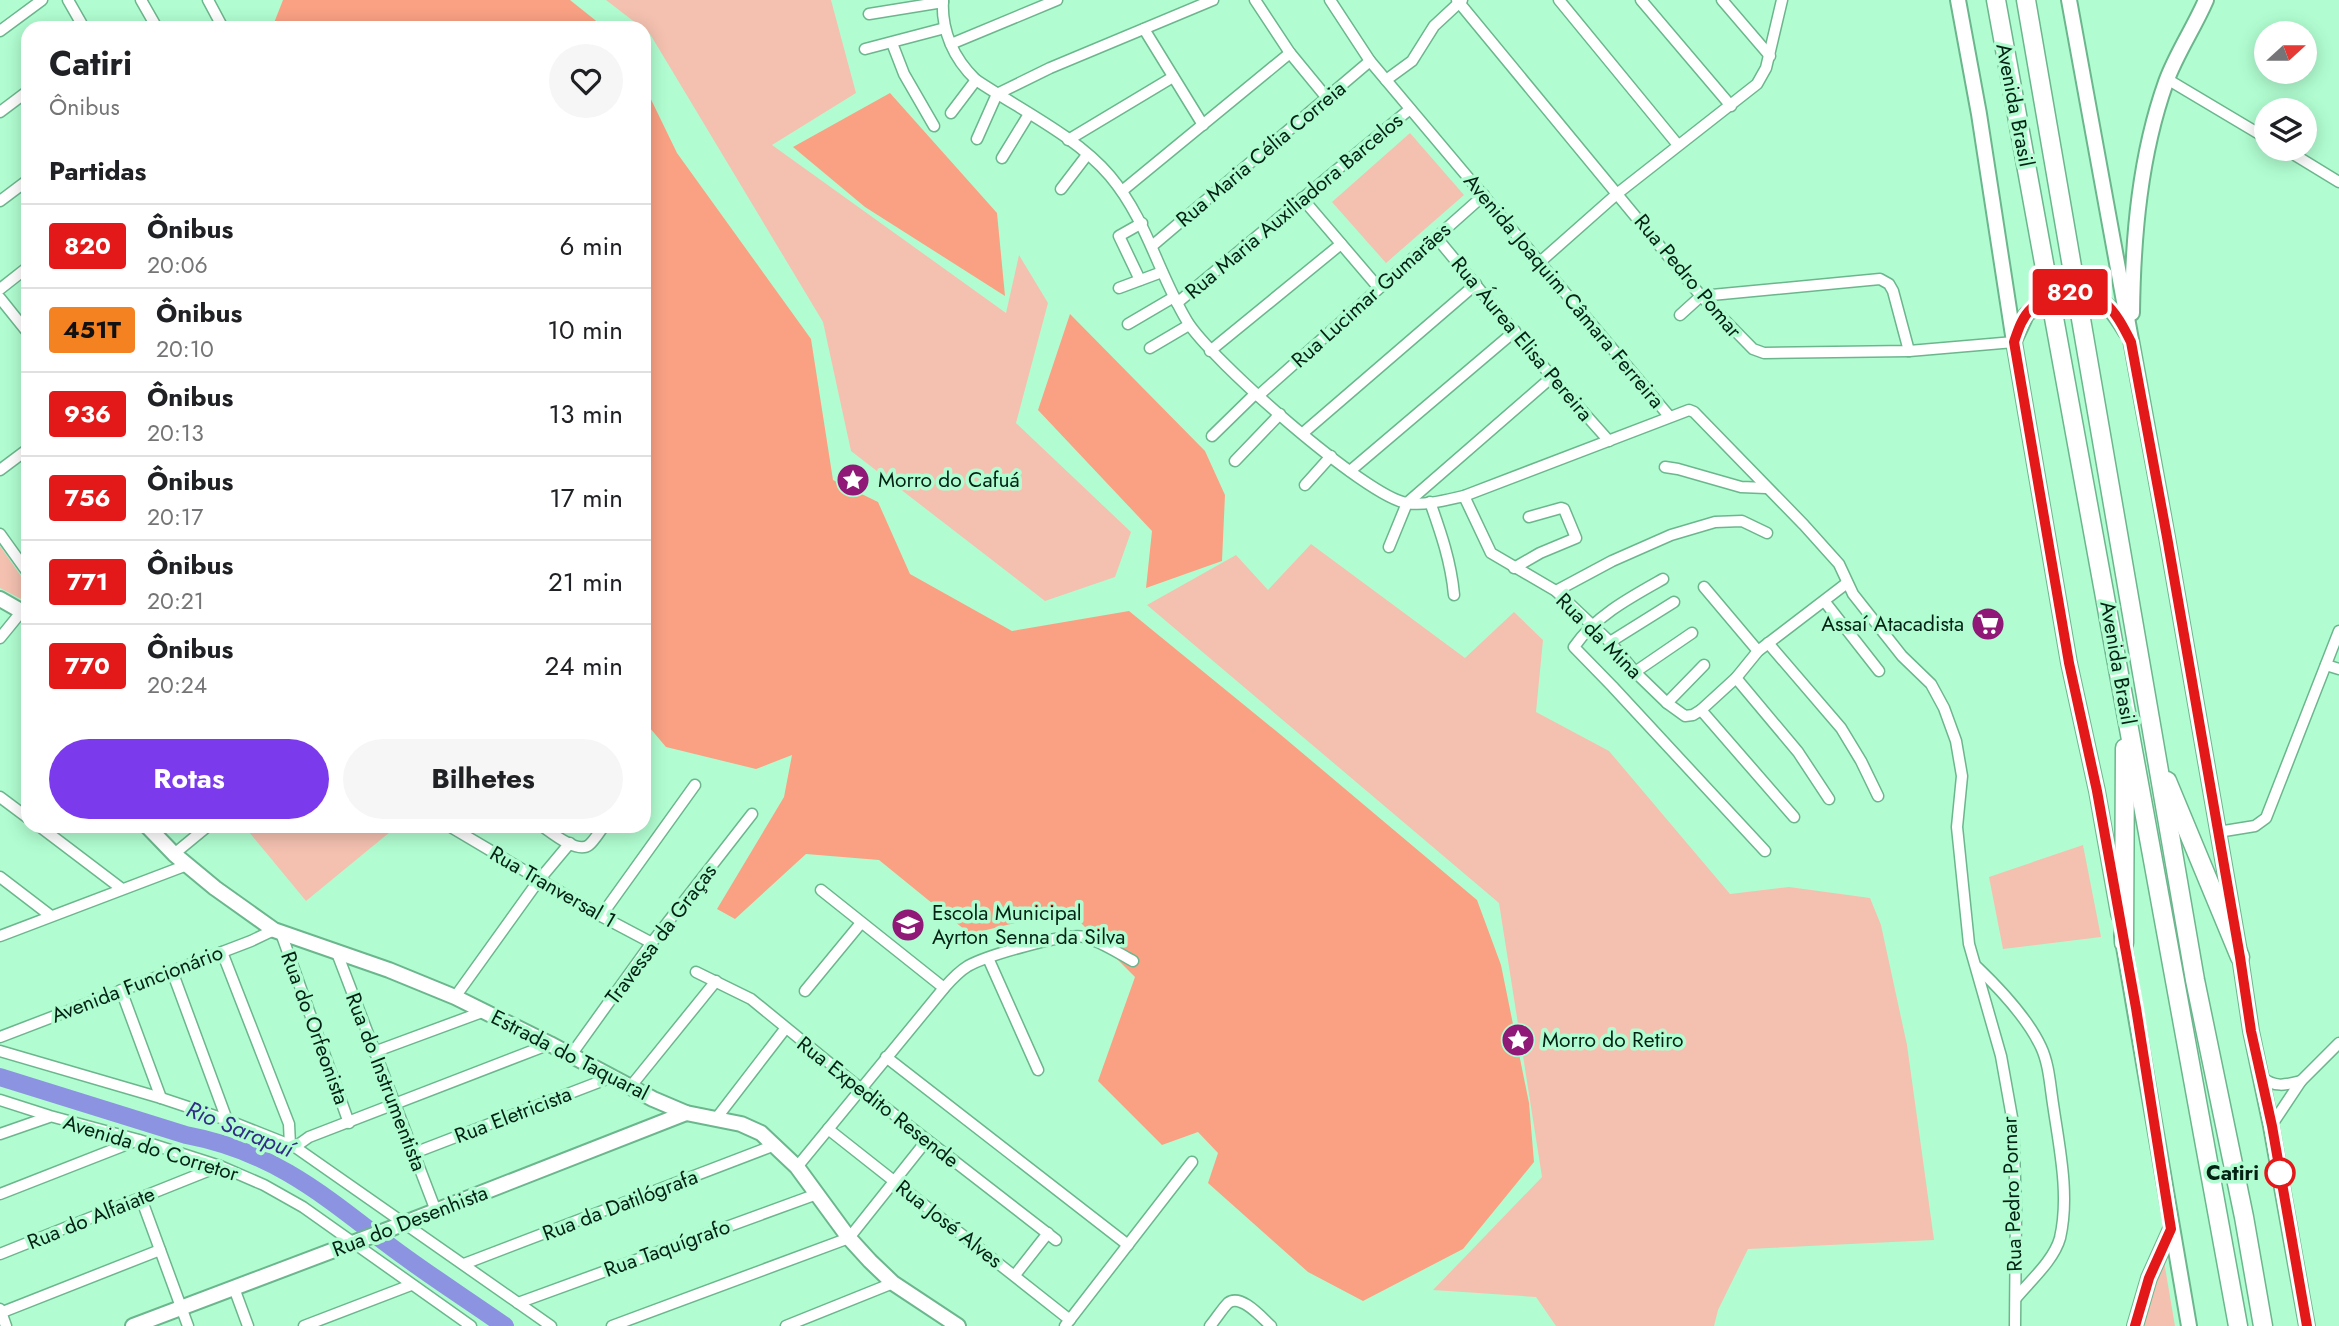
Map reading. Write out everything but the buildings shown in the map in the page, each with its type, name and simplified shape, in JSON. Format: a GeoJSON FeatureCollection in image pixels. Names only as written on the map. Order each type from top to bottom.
{"type":"FeatureCollection","features":[{"type":"Feature","properties":{"kind":"highway","name":"Avenida Brasil"},"geometry":{"type":"LineString","coordinates":[[1996,0],[2238,1326]]}},
{"type":"Feature","properties":{"kind":"highway","name":"Avenida Brasil"},"geometry":{"type":"LineString","coordinates":[[2026,0],[2195,980],[2244,1217],[2263,1326]]}},
{"type":"Feature","properties":{"kind":"highway"},"geometry":{"type":"LineString","coordinates":[[2124,943],[2125,706]]}},
{"type":"Feature","properties":{"kind":"highway"},"geometry":{"type":"LineString","coordinates":[[2154,748],[2240,957]]}},
{"type":"Feature","properties":{"kind":"main road","name":"Avenida Brasil"},"geometry":{"type":"LineString","coordinates":[[1958,0],[2069,663],[2097,791],[2189,1326]]}},
{"type":"Feature","properties":{"kind":"main road"},"geometry":{"type":"LineString","coordinates":[[2069,0],[2167,537],[2251,1031],[2272,1126],[2307,1326]]}},
{"type":"Feature","properties":{"kind":"main road"},"geometry":{"type":"LineString","coordinates":[[2131,342],[2133,266],[2144,163],[2167,79],[2206,0]]}},
{"type":"Feature","properties":{"kind":"main road"},"geometry":{"type":"LineString","coordinates":[[2131,342],[2117,316],[2105,303],[2086,292],[2105,292],[2121,286],[2133,266]]}},
{"type":"Feature","properties":{"kind":"main road"},"geometry":{"type":"LineString","coordinates":[[2014,342],[2026,315],[2042,301]]}},
{"type":"Feature","properties":{"kind":"main road"},"geometry":{"type":"LineString","coordinates":[[0,599],[21,611]]}},
{"type":"Feature","properties":{"kind":"main road","name":"Estrada do Taquaral"},"geometry":{"type":"LineString","coordinates":[[154,833],[174,854],[247,913],[277,931],[389,970],[455,997],[686,1113],[741,1124],[761,1133],[797,1167],[849,1238],[893,1283],[958,1326]]}},
{"type":"Feature","properties":{"kind":"main road","name":"Rua do Desenhista"},"geometry":{"type":"LineString","coordinates":[[133,1326],[686,1113]]}},
{"type":"Feature","properties":{"kind":"main road"},"geometry":{"type":"LineString","coordinates":[[2135,1326],[2149,1278],[2171,1229]]}},
{"type":"Feature","properties":{"kind":"street"},"geometry":{"type":"LineString","coordinates":[[0,32],[42,0]]}},
{"type":"Feature","properties":{"kind":"street"},"geometry":{"type":"LineString","coordinates":[[68,0],[80,21]]}},
{"type":"Feature","properties":{"kind":"street"},"geometry":{"type":"LineString","coordinates":[[141,0],[153,21]]}},
{"type":"Feature","properties":{"kind":"street"},"geometry":{"type":"LineString","coordinates":[[208,0],[219,21]]}},
{"type":"Feature","properties":{"kind":"street"},"geometry":{"type":"LineString","coordinates":[[951,44],[1056,0]]}},
{"type":"Feature","properties":{"kind":"street"},"geometry":{"type":"LineString","coordinates":[[977,139],[997,94],[1032,76],[1213,0]]}},
{"type":"Feature","properties":{"kind":"street"},"geometry":{"type":"LineString","coordinates":[[1255,0],[1290,53],[1327,98]]}},
{"type":"Feature","properties":{"kind":"street","name":"Avenida Joaquim Câmara Ferreira"},"geometry":{"type":"LineString","coordinates":[[1330,0],[1370,61],[1669,416],[1684,411],[1694,412],[1804,525],[1839,565],[1847,583],[1902,656],[1931,684],[1944,708],[1956,741],[1962,776],[1957,827],[1969,944],[1977,967],[1994,983],[2040,1045],[2047,1062],[2061,1166],[2063,1213],[2060,1240],[2016,1298]]}},
{"type":"Feature","properties":{"kind":"street"},"geometry":{"type":"LineString","coordinates":[[1559,0],[1678,145]]}},
{"type":"Feature","properties":{"kind":"street"},"geometry":{"type":"LineString","coordinates":[[1641,0],[1731,106]]}},
{"type":"Feature","properties":{"kind":"street"},"geometry":{"type":"LineString","coordinates":[[1723,0],[1770,56]]}},
{"type":"Feature","properties":{"kind":"street"},"geometry":{"type":"LineString","coordinates":[[1540,262],[1618,193],[1757,84],[1770,56],[1782,0]]}},
{"type":"Feature","properties":{"kind":"street"},"geometry":{"type":"LineString","coordinates":[[869,14],[943,1],[945,28],[964,68],[976,80],[1068,140],[1101,166],[1122,191],[1142,223],[1162,272],[1189,325],[1210,351],[1257,395],[1381,494],[1407,503],[1464,496],[1669,416]]}},
{"type":"Feature","properties":{"kind":"street"},"geometry":{"type":"LineString","coordinates":[[1386,80],[1412,61],[1434,26],[1460,1]]}},
{"type":"Feature","properties":{"kind":"street","name":"Rua Pedro Pomar"},"geometry":{"type":"LineString","coordinates":[[1460,1],[1701,296],[1753,349],[1764,353],[1909,351],[2014,342]]}},
{"type":"Feature","properties":{"kind":"street"},"geometry":{"type":"LineString","coordinates":[[865,49],[945,28]]}},
{"type":"Feature","properties":{"kind":"street"},"geometry":{"type":"LineString","coordinates":[[1144,29],[1203,125]]}},
{"type":"Feature","properties":{"kind":"street"},"geometry":{"type":"LineString","coordinates":[[892,43],[909,82],[934,125]]}},
{"type":"Feature","properties":{"kind":"street"},"geometry":{"type":"LineString","coordinates":[[1122,191],[1290,53]]}},
{"type":"Feature","properties":{"kind":"street","name":"Rua Maria Célia Correia"},"geometry":{"type":"LineString","coordinates":[[1152,246],[1370,61]]}},
{"type":"Feature","properties":{"kind":"street"},"geometry":{"type":"LineString","coordinates":[[1068,140],[1174,77]]}},
{"type":"Feature","properties":{"kind":"street"},"geometry":{"type":"LineString","coordinates":[[2167,79],[2254,131]]}},
{"type":"Feature","properties":{"kind":"street"},"geometry":{"type":"LineString","coordinates":[[951,113],[976,80]]}},
{"type":"Feature","properties":{"kind":"street"},"geometry":{"type":"LineString","coordinates":[[0,112],[21,96]]}},
{"type":"Feature","properties":{"kind":"street","name":"Rua Maria Auxiliadora Barcelos"},"geometry":{"type":"LineString","coordinates":[[1128,324],[1176,300],[1410,109]]}},
{"type":"Feature","properties":{"kind":"street"},"geometry":{"type":"LineString","coordinates":[[1002,158],[1029,114]]}},
{"type":"Feature","properties":{"kind":"street"},"geometry":{"type":"LineString","coordinates":[[1061,190],[1087,155]]}},
{"type":"Feature","properties":{"kind":"street"},"geometry":{"type":"LineString","coordinates":[[2305,161],[2339,182]]}},
{"type":"Feature","properties":{"kind":"street"},"geometry":{"type":"LineString","coordinates":[[0,201],[21,185]]}},
{"type":"Feature","properties":{"kind":"street","name":"Rua Lucimar Gumarães"},"geometry":{"type":"LineString","coordinates":[[1212,436],[1484,195]]}},
{"type":"Feature","properties":{"kind":"street"},"geometry":{"type":"LineString","coordinates":[[1302,198],[1378,287]]}},
{"type":"Feature","properties":{"kind":"street"},"geometry":{"type":"LineString","coordinates":[[1140,279],[1119,236],[1142,223]]}},
{"type":"Feature","properties":{"kind":"street","name":"Rua Áurea Elisa Pereira"},"geometry":{"type":"LineString","coordinates":[[1436,237],[1552,377],[1609,440]]}},
{"type":"Feature","properties":{"kind":"street"},"geometry":{"type":"LineString","coordinates":[[1210,351],[1341,244]]}},
{"type":"Feature","properties":{"kind":"street"},"geometry":{"type":"LineString","coordinates":[[0,289],[21,272]]}},
{"type":"Feature","properties":{"kind":"street"},"geometry":{"type":"LineString","coordinates":[[1119,288],[1162,272]]}},
{"type":"Feature","properties":{"kind":"street"},"geometry":{"type":"LineString","coordinates":[[1680,315],[1701,296],[1880,279],[1889,284],[1893,291],[1909,351]]}},
{"type":"Feature","properties":{"kind":"street"},"geometry":{"type":"LineString","coordinates":[[1303,433],[1476,284]]}},
{"type":"Feature","properties":{"kind":"street"},"geometry":{"type":"LineString","coordinates":[[0,298],[21,325]]}},
{"type":"Feature","properties":{"kind":"street"},"geometry":{"type":"LineString","coordinates":[[1150,348],[1189,325]]}},
{"type":"Feature","properties":{"kind":"street"},"geometry":{"type":"LineString","coordinates":[[1350,471],[1515,331]]}},
{"type":"Feature","properties":{"kind":"street"},"geometry":{"type":"LineString","coordinates":[[1389,547],[1407,503],[1552,377]]}},
{"type":"Feature","properties":{"kind":"street"},"geometry":{"type":"LineString","coordinates":[[1235,461],[1280,414]]}},
{"type":"Feature","properties":{"kind":"street"},"geometry":{"type":"LineString","coordinates":[[0,470],[21,455]]}},
{"type":"Feature","properties":{"kind":"street"},"geometry":{"type":"LineString","coordinates":[[1305,485],[1331,456]]}},
{"type":"Feature","properties":{"kind":"street"},"geometry":{"type":"LineString","coordinates":[[1665,467],[1741,487],[1766,488]]}},
{"type":"Feature","properties":{"kind":"street","name":"Rua da Mina"},"geometry":{"type":"LineString","coordinates":[[1464,496],[1491,553],[1556,591],[1610,642],[1635,672],[1667,703],[1685,716],[1701,710]]}},
{"type":"Feature","properties":{"kind":"street"},"geometry":{"type":"LineString","coordinates":[[1430,502],[1446,546],[1454,595]]}},
{"type":"Feature","properties":{"kind":"street"},"geometry":{"type":"LineString","coordinates":[[1514,568],[1540,553],[1576,538],[1564,509],[1529,517]]}},
{"type":"Feature","properties":{"kind":"street"},"geometry":{"type":"LineString","coordinates":[[1556,591],[1612,561],[1671,536],[1715,522],[1742,521],[1767,533]]}},
{"type":"Feature","properties":{"kind":"street"},"geometry":{"type":"LineString","coordinates":[[0,534],[21,563]]}},
{"type":"Feature","properties":{"kind":"street"},"geometry":{"type":"LineString","coordinates":[[1663,579],[1627,599],[1593,625],[1575,645],[1575,650],[1612,685],[1765,851]]}},
{"type":"Feature","properties":{"kind":"street"},"geometry":{"type":"LineString","coordinates":[[1794,817],[1701,710],[1736,678],[1768,643],[1847,583]]}},
{"type":"Feature","properties":{"kind":"street"},"geometry":{"type":"LineString","coordinates":[[1704,587],[1758,652]]}},
{"type":"Feature","properties":{"kind":"street"},"geometry":{"type":"LineString","coordinates":[[1610,642],[1674,602]]}},
{"type":"Feature","properties":{"kind":"street"},"geometry":{"type":"LineString","coordinates":[[1825,602],[1879,671]]}},
{"type":"Feature","properties":{"kind":"street"},"geometry":{"type":"LineString","coordinates":[[0,638],[21,617]]}},
{"type":"Feature","properties":{"kind":"street"},"geometry":{"type":"LineString","coordinates":[[2218,832],[2255,826],[2266,818],[2339,631]]}},
{"type":"Feature","properties":{"kind":"street"},"geometry":{"type":"LineString","coordinates":[[1635,672],[1692,633]]}},
{"type":"Feature","properties":{"kind":"street"},"geometry":{"type":"LineString","coordinates":[[1768,643],[1841,728],[1878,796]]}},
{"type":"Feature","properties":{"kind":"street"},"geometry":{"type":"LineString","coordinates":[[1667,703],[1704,665]]}},
{"type":"Feature","properties":{"kind":"street"},"geometry":{"type":"LineString","coordinates":[[2326,665],[2339,668]]}},
{"type":"Feature","properties":{"kind":"street"},"geometry":{"type":"LineString","coordinates":[[1736,678],[1798,752],[1829,799]]}},
{"type":"Feature","properties":{"kind":"street"},"geometry":{"type":"LineString","coordinates":[[601,916],[695,785]]}},
{"type":"Feature","properties":{"kind":"street"},"geometry":{"type":"LineString","coordinates":[[0,797],[21,813]]}},
{"type":"Feature","properties":{"kind":"street","name":"Travessa da Graças"},"geometry":{"type":"LineString","coordinates":[[571,1055],[652,943],[752,814]]}},
{"type":"Feature","properties":{"kind":"street"},"geometry":{"type":"LineString","coordinates":[[48,833],[122,889]]}},
{"type":"Feature","properties":{"kind":"street"},"geometry":{"type":"LineString","coordinates":[[174,854],[200,833]]}},
{"type":"Feature","properties":{"kind":"street","name":"Rua Tranversal 1"},"geometry":{"type":"LineString","coordinates":[[464,833],[539,880],[652,943]]}},
{"type":"Feature","properties":{"kind":"street"},"geometry":{"type":"LineString","coordinates":[[554,833],[570,843],[585,847],[598,833]]}},
{"type":"Feature","properties":{"kind":"street"},"geometry":{"type":"LineString","coordinates":[[455,997],[539,880],[570,843]]}},
{"type":"Feature","properties":{"kind":"street"},"geometry":{"type":"LineString","coordinates":[[0,936],[187,865]]}},
{"type":"Feature","properties":{"kind":"street"},"geometry":{"type":"LineString","coordinates":[[0,877],[51,916]]}},
{"type":"Feature","properties":{"kind":"street"},"geometry":{"type":"LineString","coordinates":[[821,890],[944,988]]}},
{"type":"Feature","properties":{"kind":"street"},"geometry":{"type":"LineString","coordinates":[[805,991],[861,923]]}},
{"type":"Feature","properties":{"kind":"street","name":"Avenida Funcionário"},"geometry":{"type":"LineString","coordinates":[[0,1037],[277,931]]}},
{"type":"Feature","properties":{"kind":"street","name":"Rua do Orfeonista"},"geometry":{"type":"LineString","coordinates":[[277,931],[349,1123]]}},
{"type":"Feature","properties":{"kind":"street"},"geometry":{"type":"LineString","coordinates":[[797,1167],[944,988],[968,966],[1071,935],[1086,937],[1133,961]]}},
{"type":"Feature","properties":{"kind":"street"},"geometry":{"type":"LineString","coordinates":[[222,952],[289,1124],[293,1146]]}},
{"type":"Feature","properties":{"kind":"street","name":"Rua do Instrumentista"},"geometry":{"type":"LineString","coordinates":[[337,953],[436,1211]]}},
{"type":"Feature","properties":{"kind":"street"},"geometry":{"type":"LineString","coordinates":[[988,958],[1038,1070]]}},
{"type":"Feature","properties":{"kind":"street","name":"Rua Pedro Pornar"},"geometry":{"type":"LineString","coordinates":[[1977,967],[2001,1056],[2013,1124],[2015,1326]]}},
{"type":"Feature","properties":{"kind":"street"},"geometry":{"type":"LineString","coordinates":[[172,971],[228,1120]]}},
{"type":"Feature","properties":{"kind":"street","name":"Rua Expedito Resende"},"geometry":{"type":"LineString","coordinates":[[696,972],[751,999],[785,1029],[1052,1236],[1015,1275]]}},
{"type":"Feature","properties":{"kind":"street"},"geometry":{"type":"LineString","coordinates":[[631,1086],[716,981]]}},
{"type":"Feature","properties":{"kind":"street"},"geometry":{"type":"LineString","coordinates":[[121,990],[162,1098]]}},
{"type":"Feature","properties":{"kind":"street"},"geometry":{"type":"LineString","coordinates":[[374,1052],[486,1011]]}},
{"type":"Feature","properties":{"kind":"street"},"geometry":{"type":"LineString","coordinates":[[715,1120],[785,1029]]}},
{"type":"Feature","properties":{"kind":"street"},"geometry":{"type":"LineString","coordinates":[[2272,1126],[2301,1081],[2339,1043]]}},
{"type":"Feature","properties":{"kind":"street"},"geometry":{"type":"LineString","coordinates":[[293,1146],[550,1044]]}},
{"type":"Feature","properties":{"kind":"street"},"geometry":{"type":"LineString","coordinates":[[0,1051],[162,1098],[293,1146],[551,1326]]}},
{"type":"Feature","properties":{"kind":"street"},"geometry":{"type":"LineString","coordinates":[[886,1057],[1128,1245]]}},
{"type":"Feature","properties":{"kind":"street","name":"Rua Eletricista"},"geometry":{"type":"LineString","coordinates":[[414,1153],[612,1077]]}},
{"type":"Feature","properties":{"kind":"street"},"geometry":{"type":"LineString","coordinates":[[2262,1077],[2278,1085],[2301,1081]]}},
{"type":"Feature","properties":{"kind":"street","name":"Avenida do Corretor"},"geometry":{"type":"LineString","coordinates":[[0,1100],[220,1166],[285,1197],[468,1324]]}},
{"type":"Feature","properties":{"kind":"street"},"geometry":{"type":"LineString","coordinates":[[0,1134],[50,1116]]}},
{"type":"Feature","properties":{"kind":"street","name":"Rua José Alves"},"geometry":{"type":"LineString","coordinates":[[828,1129],[1015,1275],[1067,1323]]}},
{"type":"Feature","properties":{"kind":"street"},"geometry":{"type":"LineString","coordinates":[[0,1194],[139,1140]]}},
{"type":"Feature","properties":{"kind":"street"},"geometry":{"type":"LineString","coordinates":[[612,1326],[849,1238],[927,1140]]}},
{"type":"Feature","properties":{"kind":"street","name":"Rua da Datilógrafa"},"geometry":{"type":"LineString","coordinates":[[464,1264],[775,1145]]}},
{"type":"Feature","properties":{"kind":"street"},"geometry":{"type":"LineString","coordinates":[[1067,1323],[1192,1162]]}},
{"type":"Feature","properties":{"kind":"street","name":"Rua do Alfaiate"},"geometry":{"type":"LineString","coordinates":[[0,1254],[220,1166]]}},
{"type":"Feature","properties":{"kind":"street","name":"Rua Taquígrafo"},"geometry":{"type":"LineString","coordinates":[[518,1303],[817,1194]]}},
{"type":"Feature","properties":{"kind":"street"},"geometry":{"type":"LineString","coordinates":[[141,1198],[188,1326]]}},
{"type":"Feature","properties":{"kind":"street"},"geometry":{"type":"LineString","coordinates":[[6,1326],[0,1312],[160,1250]]}},
{"type":"Feature","properties":{"kind":"street"},"geometry":{"type":"LineString","coordinates":[[786,1326],[893,1283]]}},
{"type":"Feature","properties":{"kind":"street"},"geometry":{"type":"LineString","coordinates":[[304,1326],[411,1285]]}},
{"type":"Feature","properties":{"kind":"street"},"geometry":{"type":"LineString","coordinates":[[234,1288],[248,1326]]}},
{"type":"Feature","properties":{"kind":"street"},"geometry":{"type":"LineString","coordinates":[[1210,1326],[1229,1303],[1235,1300],[1271,1326]]}},
{"type":"Feature","properties":{"kind":"street"},"geometry":{"type":"LineString","coordinates":[[454,1326],[468,1324]]}},
{"type":"Feature","properties":{"kind":"shaded area"},"geometry":{"type":"Polygon","coordinates":[[[283,0],[570,0],[596,21],[275,21],[283,0]]]}},
{"type":"Feature","properties":{"kind":"shaded area"},"geometry":{"type":"Polygon","coordinates":[[[606,0],[831,0],[856,93],[772,145],[1006,313],[1019,255],[1048,303],[1016,423],[1131,532],[1115,577],[1045,601],[851,451],[823,322],[651,36],[651,21],[633,21],[606,0]]]}},
{"type":"Feature","properties":{"kind":"shaded area"},"geometry":{"type":"Polygon","coordinates":[[[890,93],[997,213],[1005,296],[865,207],[793,147],[890,93]]]}},
{"type":"Feature","properties":{"kind":"shaded area"},"geometry":{"type":"Polygon","coordinates":[[[651,99],[677,153],[811,339],[833,480],[878,502],[910,574],[1012,631],[1129,611],[1477,900],[1501,965],[1529,1103],[1534,1162],[1463,1249],[1363,1301],[1308,1272],[1208,1183],[1218,1153],[1198,1132],[1162,1145],[1098,1081],[1135,977],[1068,910],[970,934],[879,860],[806,854],[735,919],[717,909],[784,797],[792,755],[756,769],[666,747],[651,729],[651,99]]]}},
{"type":"Feature","properties":{"kind":"shaded area"},"geometry":{"type":"Polygon","coordinates":[[[1410,133],[1464,195],[1386,263],[1332,202],[1410,133]]]}},
{"type":"Feature","properties":{"kind":"shaded area"},"geometry":{"type":"Polygon","coordinates":[[[1070,314],[1205,451],[1225,495],[1222,561],[1146,588],[1152,531],[1038,410],[1070,314]]]}},
{"type":"Feature","properties":{"kind":"shaded area"},"geometry":{"type":"Polygon","coordinates":[[[1311,544],[1465,658],[1514,612],[1543,640],[1536,712],[1609,751],[1730,894],[1789,887],[1870,898],[1881,925],[1907,1045],[1934,1240],[1748,1249],[1718,1310],[1714,1326],[1556,1326],[1536,1297],[1433,1290],[1542,1177],[1499,903],[1147,605],[1236,555],[1268,590],[1311,544]]]}},
{"type":"Feature","properties":{"kind":"shaded area"},"geometry":{"type":"Polygon","coordinates":[[[0,546],[21,576],[21,599],[0,588],[0,546]]]}},
{"type":"Feature","properties":{"kind":"shaded area"},"geometry":{"type":"Polygon","coordinates":[[[250,833],[389,833],[306,901],[250,833]]]}},
{"type":"Feature","properties":{"kind":"shaded area"},"geometry":{"type":"Polygon","coordinates":[[[2083,845],[2101,937],[2003,949],[1989,877],[2083,845]]]}},
{"type":"Feature","properties":{"kind":"shaded area"},"geometry":{"type":"Polygon","coordinates":[[[2164,1261],[2175,1326],[2142,1326],[2164,1261]]]}},
{"type":"Feature","properties":{"kind":"waterway","name":"Rio Sarapuí"},"geometry":{"type":"LineString","coordinates":[[0,1077],[216,1142],[269,1163],[316,1191],[505,1326]]}},
{"type":"Feature","properties":{"kind":"bus line","name":"820"},"geometry":{"type":"LineString","coordinates":[[2135,1326],[2149,1278],[2171,1229],[2136,1008],[2097,791],[2069,663],[2014,342],[2022,322],[2032,308],[2050,297],[2067,292],[2089,293],[2105,303],[2117,316],[2131,342],[2251,1031],[2272,1126],[2307,1326]]}},
{"type":"Feature","properties":{"kind":"place","name":"Morro do Cafuá"},"geometry":{"type":"Point","coordinates":[853,480]}},
{"type":"Feature","properties":{"kind":"place","name":"Assaí Atacadista"},"geometry":{"type":"Point","coordinates":[1988,624]}},
{"type":"Feature","properties":{"kind":"place","name":"Escola Municipal Ayrton Senna da Silva"},"geometry":{"type":"Point","coordinates":[908,925]}},
{"type":"Feature","properties":{"kind":"place","name":"Morro do Retiro"},"geometry":{"type":"Point","coordinates":[1518,1040]}},
{"type":"Feature","properties":{"kind":"place","name":"Catiri"},"geometry":{"type":"Point","coordinates":[2280,1173]}}]}
